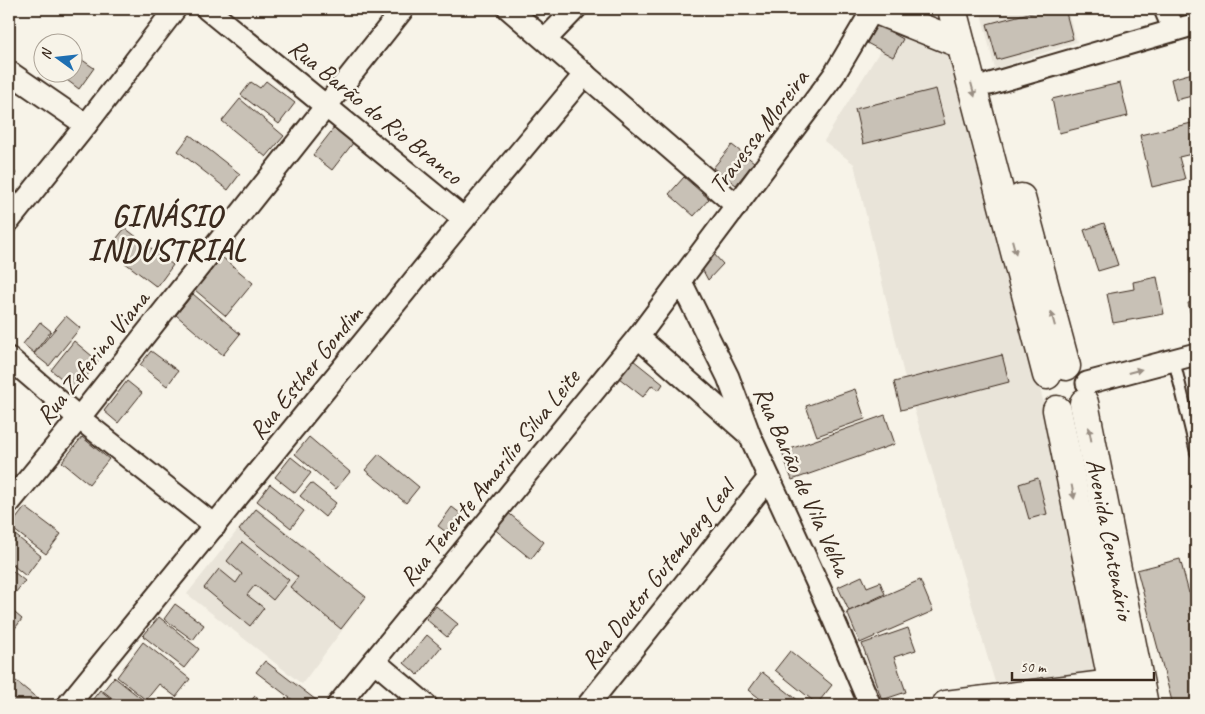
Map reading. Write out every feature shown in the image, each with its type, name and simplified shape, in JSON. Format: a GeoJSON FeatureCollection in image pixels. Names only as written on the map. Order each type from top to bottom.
{"type":"FeatureCollection","features":[{"type":"Feature","properties":{"kind":"main road"},"geometry":{"type":"LineString","coordinates":[[873,9],[961,44]]}},
{"type":"Feature","properties":{"kind":"main road"},"geometry":{"type":"LineString","coordinates":[[952,9],[1057,371]]}},
{"type":"Feature","properties":{"kind":"main road"},"geometry":{"type":"LineString","coordinates":[[969,9],[990,84],[1057,371]]}},
{"type":"Feature","properties":{"kind":"main road"},"geometry":{"type":"LineString","coordinates":[[1057,371],[1080,371],[1085,393],[1071,411],[1057,410],[1051,407],[1043,388],[1057,371]]}},
{"type":"Feature","properties":{"kind":"main road","name":"Avenida Centenário"},"geometry":{"type":"LineString","coordinates":[[1085,393],[1144,705]]}},
{"type":"Feature","properties":{"kind":"main road","name":"Avenida Centenário"},"geometry":{"type":"LineString","coordinates":[[1057,410],[1114,695]]}},
{"type":"Feature","properties":{"kind":"main road"},"geometry":{"type":"LineString","coordinates":[[946,705],[1114,695]]}},
{"type":"Feature","properties":{"kind":"street"},"geometry":{"type":"LineString","coordinates":[[9,221],[175,9]]}},
{"type":"Feature","properties":{"kind":"street","name":"Rua Barão do Rio Branco"},"geometry":{"type":"LineString","coordinates":[[207,9],[464,219]]}},
{"type":"Feature","properties":{"kind":"street","name":"Rua Zeferino Viana"},"geometry":{"type":"LineString","coordinates":[[9,503],[79,418],[403,9]]}},
{"type":"Feature","properties":{"kind":"street"},"geometry":{"type":"LineString","coordinates":[[509,9],[737,206]]}},
{"type":"Feature","properties":{"kind":"street"},"geometry":{"type":"LineString","coordinates":[[546,40],[575,9]]}},
{"type":"Feature","properties":{"kind":"street","name":"Travessa Moreira"},"geometry":{"type":"LineString","coordinates":[[680,280],[834,75],[873,9]]}},
{"type":"Feature","properties":{"kind":"street"},"geometry":{"type":"LineString","coordinates":[[1165,9],[1174,30]]}},
{"type":"Feature","properties":{"kind":"street"},"geometry":{"type":"LineString","coordinates":[[990,84],[1196,24]]}},
{"type":"Feature","properties":{"kind":"street","name":"Rua Esther Gondim"},"geometry":{"type":"LineString","coordinates":[[68,705],[464,219],[585,74]]}},
{"type":"Feature","properties":{"kind":"street"},"geometry":{"type":"LineString","coordinates":[[10,75],[86,125]]}},
{"type":"Feature","properties":{"kind":"street","name":"Rua Tenente Amarílio Silva Leite"},"geometry":{"type":"LineString","coordinates":[[338,705],[638,338],[680,280]]}},
{"type":"Feature","properties":{"kind":"street","name":"Rua Barão de Vila Velha"},"geometry":{"type":"LineString","coordinates":[[680,280],[728,377],[768,478],[830,611],[870,705]]}},
{"type":"Feature","properties":{"kind":"street"},"geometry":{"type":"LineString","coordinates":[[638,338],[750,436]]}},
{"type":"Feature","properties":{"kind":"street"},"geometry":{"type":"LineString","coordinates":[[1085,393],[1174,360],[1196,354]]}},
{"type":"Feature","properties":{"kind":"street"},"geometry":{"type":"LineString","coordinates":[[9,358],[79,418],[215,526]]}},
{"type":"Feature","properties":{"kind":"street","name":"Rua Doutor Gutemberg Leal"},"geometry":{"type":"LineString","coordinates":[[588,705],[768,478]]}},
{"type":"Feature","properties":{"kind":"street"},"geometry":{"type":"LineString","coordinates":[[374,662],[426,705]]}},
{"type":"Feature","properties":{"kind":"lane"},"geometry":{"type":"LineString","coordinates":[[1174,360],[1196,452]]}},
{"type":"Feature","properties":{"kind":"shaded area"},"geometry":{"type":"Polygon","coordinates":[[[980,9],[1067,9],[1077,42],[995,69],[980,9]]]}},
{"type":"Feature","properties":{"kind":"shaded area"},"geometry":{"type":"Polygon","coordinates":[[[896,25],[955,51],[1111,670],[997,689],[905,379],[854,164],[824,141],[896,25]]]}},
{"type":"Feature","properties":{"kind":"shaded area"},"geometry":{"type":"Polygon","coordinates":[[[256,507],[367,597],[302,684],[187,594],[256,507]]]}},
{"type":"Feature","properties":{"kind":"building"},"geometry":{"type":"Polygon","coordinates":[[[1044,9],[1065,9],[1073,39],[997,60],[987,24],[1044,9]]]}},
{"type":"Feature","properties":{"kind":"building"},"geometry":{"type":"Polygon","coordinates":[[[877,24],[903,39],[893,57],[867,43],[877,24]]]}},
{"type":"Feature","properties":{"kind":"building"},"geometry":{"type":"Polygon","coordinates":[[[82,60],[94,68],[79,89],[70,82],[82,82],[82,60]]]}},
{"type":"Feature","properties":{"kind":"building"},"geometry":{"type":"Polygon","coordinates":[[[1196,72],[1196,95],[1176,100],[1171,79],[1196,72]]]}},
{"type":"Feature","properties":{"kind":"building"},"geometry":{"type":"Polygon","coordinates":[[[266,81],[295,103],[279,124],[241,95],[251,82],[260,88],[266,81]]]}},
{"type":"Feature","properties":{"kind":"building"},"geometry":{"type":"Polygon","coordinates":[[[1120,83],[1128,116],[1059,133],[1052,99],[1120,83]]]}},
{"type":"Feature","properties":{"kind":"building"},"geometry":{"type":"Polygon","coordinates":[[[936,89],[945,124],[863,144],[855,109],[936,89]]]}},
{"type":"Feature","properties":{"kind":"building"},"geometry":{"type":"Polygon","coordinates":[[[240,99],[284,136],[266,157],[222,121],[240,99]]]}},
{"type":"Feature","properties":{"kind":"building"},"geometry":{"type":"Polygon","coordinates":[[[1196,122],[1196,153],[1179,157],[1185,179],[1152,187],[1140,135],[1196,122]]]}},
{"type":"Feature","properties":{"kind":"building"},"geometry":{"type":"Polygon","coordinates":[[[334,128],[353,143],[332,170],[313,155],[334,128]]]}},
{"type":"Feature","properties":{"kind":"building"},"geometry":{"type":"Polygon","coordinates":[[[190,135],[240,174],[228,190],[178,151],[190,135]]]}},
{"type":"Feature","properties":{"kind":"building"},"geometry":{"type":"Polygon","coordinates":[[[732,145],[754,162],[736,185],[713,168],[732,145]]]}},
{"type":"Feature","properties":{"kind":"building"},"geometry":{"type":"Polygon","coordinates":[[[9,166],[16,173],[9,182],[9,166]]]}},
{"type":"Feature","properties":{"kind":"building"},"geometry":{"type":"Polygon","coordinates":[[[684,177],[709,199],[694,216],[669,194],[684,177]]]}},
{"type":"Feature","properties":{"kind":"building"},"geometry":{"type":"Polygon","coordinates":[[[1104,223],[1118,265],[1098,271],[1084,230],[1104,223]]]}},
{"type":"Feature","properties":{"kind":"building"},"geometry":{"type":"Polygon","coordinates":[[[125,228],[173,265],[157,287],[124,262],[129,254],[113,243],[125,228]]]}},
{"type":"Feature","properties":{"kind":"building"},"geometry":{"type":"Polygon","coordinates":[[[712,252],[723,264],[708,280],[700,265],[712,252]]]}},
{"type":"Feature","properties":{"kind":"building"},"geometry":{"type":"Polygon","coordinates":[[[222,257],[253,283],[226,316],[195,290],[222,257]]]}},
{"type":"Feature","properties":{"kind":"building"},"geometry":{"type":"Polygon","coordinates":[[[1157,277],[1164,314],[1113,323],[1107,294],[1134,289],[1133,282],[1157,277]]]}},
{"type":"Feature","properties":{"kind":"building"},"geometry":{"type":"Polygon","coordinates":[[[193,294],[240,334],[223,355],[176,315],[193,294]]]}},
{"type":"Feature","properties":{"kind":"building"},"geometry":{"type":"Polygon","coordinates":[[[1196,301],[1196,324],[1193,324],[1188,303],[1196,301]]]}},
{"type":"Feature","properties":{"kind":"building"},"geometry":{"type":"Polygon","coordinates":[[[66,316],[80,328],[49,366],[34,354],[66,316]]]}},
{"type":"Feature","properties":{"kind":"building"},"geometry":{"type":"Polygon","coordinates":[[[40,322],[51,331],[34,353],[23,344],[40,322]]]}},
{"type":"Feature","properties":{"kind":"building"},"geometry":{"type":"Polygon","coordinates":[[[74,341],[98,361],[76,390],[51,370],[74,341]]]}},
{"type":"Feature","properties":{"kind":"building"},"geometry":{"type":"Polygon","coordinates":[[[151,351],[178,371],[167,386],[140,365],[151,351]]]}},
{"type":"Feature","properties":{"kind":"building"},"geometry":{"type":"Polygon","coordinates":[[[1002,355],[1009,382],[901,410],[894,382],[1002,355]]]}},
{"type":"Feature","properties":{"kind":"building"},"geometry":{"type":"Polygon","coordinates":[[[633,360],[663,384],[659,390],[652,385],[643,397],[619,378],[633,360]]]}},
{"type":"Feature","properties":{"kind":"building"},"geometry":{"type":"Polygon","coordinates":[[[127,381],[142,393],[118,423],[104,411],[127,381]]]}},
{"type":"Feature","properties":{"kind":"building"},"geometry":{"type":"Polygon","coordinates":[[[855,389],[865,419],[817,436],[806,406],[855,389]]]}},
{"type":"Feature","properties":{"kind":"building"},"geometry":{"type":"Polygon","coordinates":[[[885,415],[895,444],[792,480],[782,452],[885,415]]]}},
{"type":"Feature","properties":{"kind":"building"},"geometry":{"type":"Polygon","coordinates":[[[82,437],[109,459],[89,484],[62,462],[82,437]]]}},
{"type":"Feature","properties":{"kind":"building"},"geometry":{"type":"Polygon","coordinates":[[[309,437],[350,472],[336,489],[295,454],[309,437]]]}},
{"type":"Feature","properties":{"kind":"building"},"geometry":{"type":"Polygon","coordinates":[[[379,454],[419,487],[406,503],[365,470],[379,454]]]}},
{"type":"Feature","properties":{"kind":"building"},"geometry":{"type":"Polygon","coordinates":[[[291,457],[311,473],[295,493],[275,477],[291,457]]]}},
{"type":"Feature","properties":{"kind":"building"},"geometry":{"type":"Polygon","coordinates":[[[1038,478],[1047,514],[1029,519],[1019,484],[1038,478]]]}},
{"type":"Feature","properties":{"kind":"building"},"geometry":{"type":"Polygon","coordinates":[[[311,483],[336,503],[325,517],[300,496],[311,483]]]}},
{"type":"Feature","properties":{"kind":"building"},"geometry":{"type":"Polygon","coordinates":[[[270,484],[304,511],[291,528],[257,501],[270,484]]]}},
{"type":"Feature","properties":{"kind":"building"},"geometry":{"type":"Polygon","coordinates":[[[25,507],[61,534],[46,554],[10,527],[25,507]]]}},
{"type":"Feature","properties":{"kind":"building"},"geometry":{"type":"Polygon","coordinates":[[[452,507],[461,514],[446,532],[438,526],[452,507]]]}},
{"type":"Feature","properties":{"kind":"building"},"geometry":{"type":"Polygon","coordinates":[[[256,509],[366,597],[341,629],[290,587],[298,577],[239,530],[256,509]]]}},
{"type":"Feature","properties":{"kind":"building"},"geometry":{"type":"Polygon","coordinates":[[[506,511],[544,542],[531,559],[493,528],[506,511]]]}},
{"type":"Feature","properties":{"kind":"building"},"geometry":{"type":"Polygon","coordinates":[[[9,530],[41,556],[26,576],[9,562],[9,530]]]}},
{"type":"Feature","properties":{"kind":"building"},"geometry":{"type":"Polygon","coordinates":[[[242,542],[289,580],[273,600],[255,585],[247,595],[264,608],[250,626],[204,588],[219,569],[236,583],[242,574],[227,561],[242,542]]]}},
{"type":"Feature","properties":{"kind":"building"},"geometry":{"type":"Polygon","coordinates":[[[1180,559],[1189,593],[1196,591],[1196,705],[1173,705],[1137,570],[1180,559]]]}},
{"type":"Feature","properties":{"kind":"building"},"geometry":{"type":"Polygon","coordinates":[[[9,568],[25,581],[15,593],[9,588],[9,568]]]}},
{"type":"Feature","properties":{"kind":"building"},"geometry":{"type":"Polygon","coordinates":[[[862,576],[867,587],[880,582],[885,594],[849,611],[838,587],[862,576]]]}},
{"type":"Feature","properties":{"kind":"building"},"geometry":{"type":"Polygon","coordinates":[[[920,580],[933,611],[860,643],[847,612],[920,580]]]}},
{"type":"Feature","properties":{"kind":"building"},"geometry":{"type":"Polygon","coordinates":[[[175,604],[204,625],[193,640],[164,619],[175,604]]]}},
{"type":"Feature","properties":{"kind":"building"},"geometry":{"type":"Polygon","coordinates":[[[436,606],[458,624],[447,637],[426,619],[436,606]]]}},
{"type":"Feature","properties":{"kind":"building"},"geometry":{"type":"Polygon","coordinates":[[[9,608],[22,619],[10,635],[9,633],[9,608]]]}},
{"type":"Feature","properties":{"kind":"building"},"geometry":{"type":"Polygon","coordinates":[[[159,617],[199,649],[184,668],[143,636],[159,617]]]}},
{"type":"Feature","properties":{"kind":"building"},"geometry":{"type":"Polygon","coordinates":[[[908,628],[916,650],[894,657],[906,692],[882,700],[862,644],[908,628]]]}},
{"type":"Feature","properties":{"kind":"building"},"geometry":{"type":"Polygon","coordinates":[[[427,635],[441,647],[418,675],[404,663],[427,635]]]}},
{"type":"Feature","properties":{"kind":"building"},"geometry":{"type":"Polygon","coordinates":[[[143,642],[190,679],[176,697],[159,684],[146,700],[117,677],[143,642]]]}},
{"type":"Feature","properties":{"kind":"building"},"geometry":{"type":"Polygon","coordinates":[[[790,651],[832,685],[817,704],[775,670],[790,651]]]}},
{"type":"Feature","properties":{"kind":"building"},"geometry":{"type":"Polygon","coordinates":[[[265,661],[316,700],[312,705],[299,705],[256,672],[265,661]]]}},
{"type":"Feature","properties":{"kind":"building"},"geometry":{"type":"Polygon","coordinates":[[[762,672],[804,705],[768,705],[749,690],[762,672]]]}},
{"type":"Feature","properties":{"kind":"building"},"geometry":{"type":"Polygon","coordinates":[[[114,677],[147,703],[145,705],[121,705],[103,691],[114,677]]]}},
{"type":"Feature","properties":{"kind":"building"},"geometry":{"type":"Polygon","coordinates":[[[16,681],[44,704],[9,705],[9,690],[16,681]]]}},
{"type":"Feature","properties":{"kind":"building"},"geometry":{"type":"Polygon","coordinates":[[[100,690],[119,705],[89,704],[100,690]]]}},
{"type":"Feature","properties":{"kind":"building"},"geometry":{"type":"Polygon","coordinates":[[[255,696],[266,705],[247,705],[255,696]]]}},
{"type":"Feature","properties":{"kind":"district","name":"GINÁSIO INDUSTRIAL"},"geometry":{"type":"Point","coordinates":[167,233]}}]}
